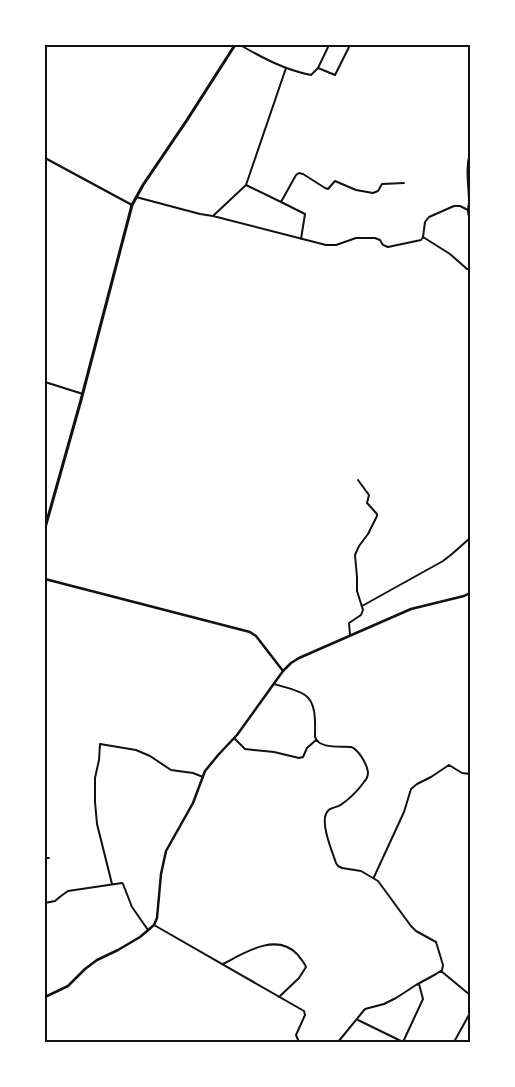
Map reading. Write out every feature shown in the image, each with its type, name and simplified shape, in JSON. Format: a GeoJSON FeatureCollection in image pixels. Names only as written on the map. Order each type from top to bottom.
{"type":"FeatureCollection","features":[{"type":"Feature","properties":{"kind":"main road"},"geometry":{"type":"LineString","coordinates":[[45,528],[83,394],[132,205],[235,45]]}},
{"type":"Feature","properties":{"kind":"street"},"geometry":{"type":"LineString","coordinates":[[240,45],[286,68],[311,75],[318,68],[329,45]]}},
{"type":"Feature","properties":{"kind":"street"},"geometry":{"type":"LineString","coordinates":[[318,68],[335,76],[350,45]]}},
{"type":"Feature","properties":{"kind":"street"},"geometry":{"type":"LineString","coordinates":[[213,216],[246,185],[286,68]]}},
{"type":"Feature","properties":{"kind":"street"},"geometry":{"type":"LineString","coordinates":[[470,153],[467,180],[470,219]]}},
{"type":"Feature","properties":{"kind":"street"},"geometry":{"type":"LineString","coordinates":[[45,158],[132,205]]}},
{"type":"Feature","properties":{"kind":"street"},"geometry":{"type":"LineString","coordinates":[[281,202],[299,173],[328,189],[335,181],[356,190],[375,193],[378,192],[382,184],[404,184]]}},
{"type":"Feature","properties":{"kind":"street"},"geometry":{"type":"LineString","coordinates":[[246,185],[304,214],[301,239]]}},
{"type":"Feature","properties":{"kind":"street"},"geometry":{"type":"LineString","coordinates":[[136,197],[331,246],[356,238],[375,238],[388,247],[419,241],[423,237],[425,222],[430,217],[454,206],[460,206],[468,210]]}},
{"type":"Feature","properties":{"kind":"street"},"geometry":{"type":"LineString","coordinates":[[423,237],[450,254],[467,269],[470,269]]}},
{"type":"Feature","properties":{"kind":"street"},"geometry":{"type":"LineString","coordinates":[[45,382],[83,394]]}},
{"type":"Feature","properties":{"kind":"street"},"geometry":{"type":"LineString","coordinates":[[350,635],[349,623],[362,613],[362,606],[357,591],[358,577],[355,555],[377,515],[368,504],[369,495],[358,480]]}},
{"type":"Feature","properties":{"kind":"street"},"geometry":{"type":"LineString","coordinates":[[362,606],[443,561],[470,538]]}},
{"type":"Feature","properties":{"kind":"street"},"geometry":{"type":"LineString","coordinates":[[45,579],[250,632],[256,636],[283,671]]}},
{"type":"Feature","properties":{"kind":"street"},"geometry":{"type":"LineString","coordinates":[[45,997],[68,986],[97,960],[140,937],[154,925],[157,918],[166,852],[186,818],[205,772],[234,738],[291,662],[412,609],[470,593]]}},
{"type":"Feature","properties":{"kind":"street"},"geometry":{"type":"LineString","coordinates":[[274,684],[301,693],[307,697],[314,713],[316,740],[319,743],[355,748],[368,770],[365,781],[342,804],[328,810],[325,819],[326,831],[336,863],[342,868],[356,870],[381,884],[413,928],[436,942],[443,965],[442,970],[388,1002],[365,1009],[338,1042]]}},
{"type":"Feature","properties":{"kind":"street"},"geometry":{"type":"LineString","coordinates":[[234,738],[245,749],[268,751],[299,758],[303,757],[307,748],[316,740]]}},
{"type":"Feature","properties":{"kind":"street"},"geometry":{"type":"LineString","coordinates":[[112,884],[97,824],[95,802],[95,778],[100,744],[136,750],[150,756],[171,770],[193,773],[203,777]]}},
{"type":"Feature","properties":{"kind":"street"},"geometry":{"type":"LineString","coordinates":[[373,878],[404,812],[411,789],[449,765],[462,773],[470,774]]}},
{"type":"Feature","properties":{"kind":"street"},"geometry":{"type":"LineString","coordinates":[[45,903],[55,901],[68,892],[120,882],[123,884],[132,907],[148,930]]}},
{"type":"Feature","properties":{"kind":"street"},"geometry":{"type":"LineString","coordinates":[[154,925],[305,1013],[296,1035],[299,1042]]}},
{"type":"Feature","properties":{"kind":"street"},"geometry":{"type":"LineString","coordinates":[[222,965],[253,948],[279,944],[289,947],[306,967],[299,978],[279,997]]}},
{"type":"Feature","properties":{"kind":"street"},"geometry":{"type":"LineString","coordinates":[[440,971],[470,995]]}},
{"type":"Feature","properties":{"kind":"street"},"geometry":{"type":"LineString","coordinates":[[357,1020],[403,1042],[423,999],[419,984]]}},
{"type":"Feature","properties":{"kind":"street"},"geometry":{"type":"LineString","coordinates":[[454,1042],[470,1013]]}}]}
